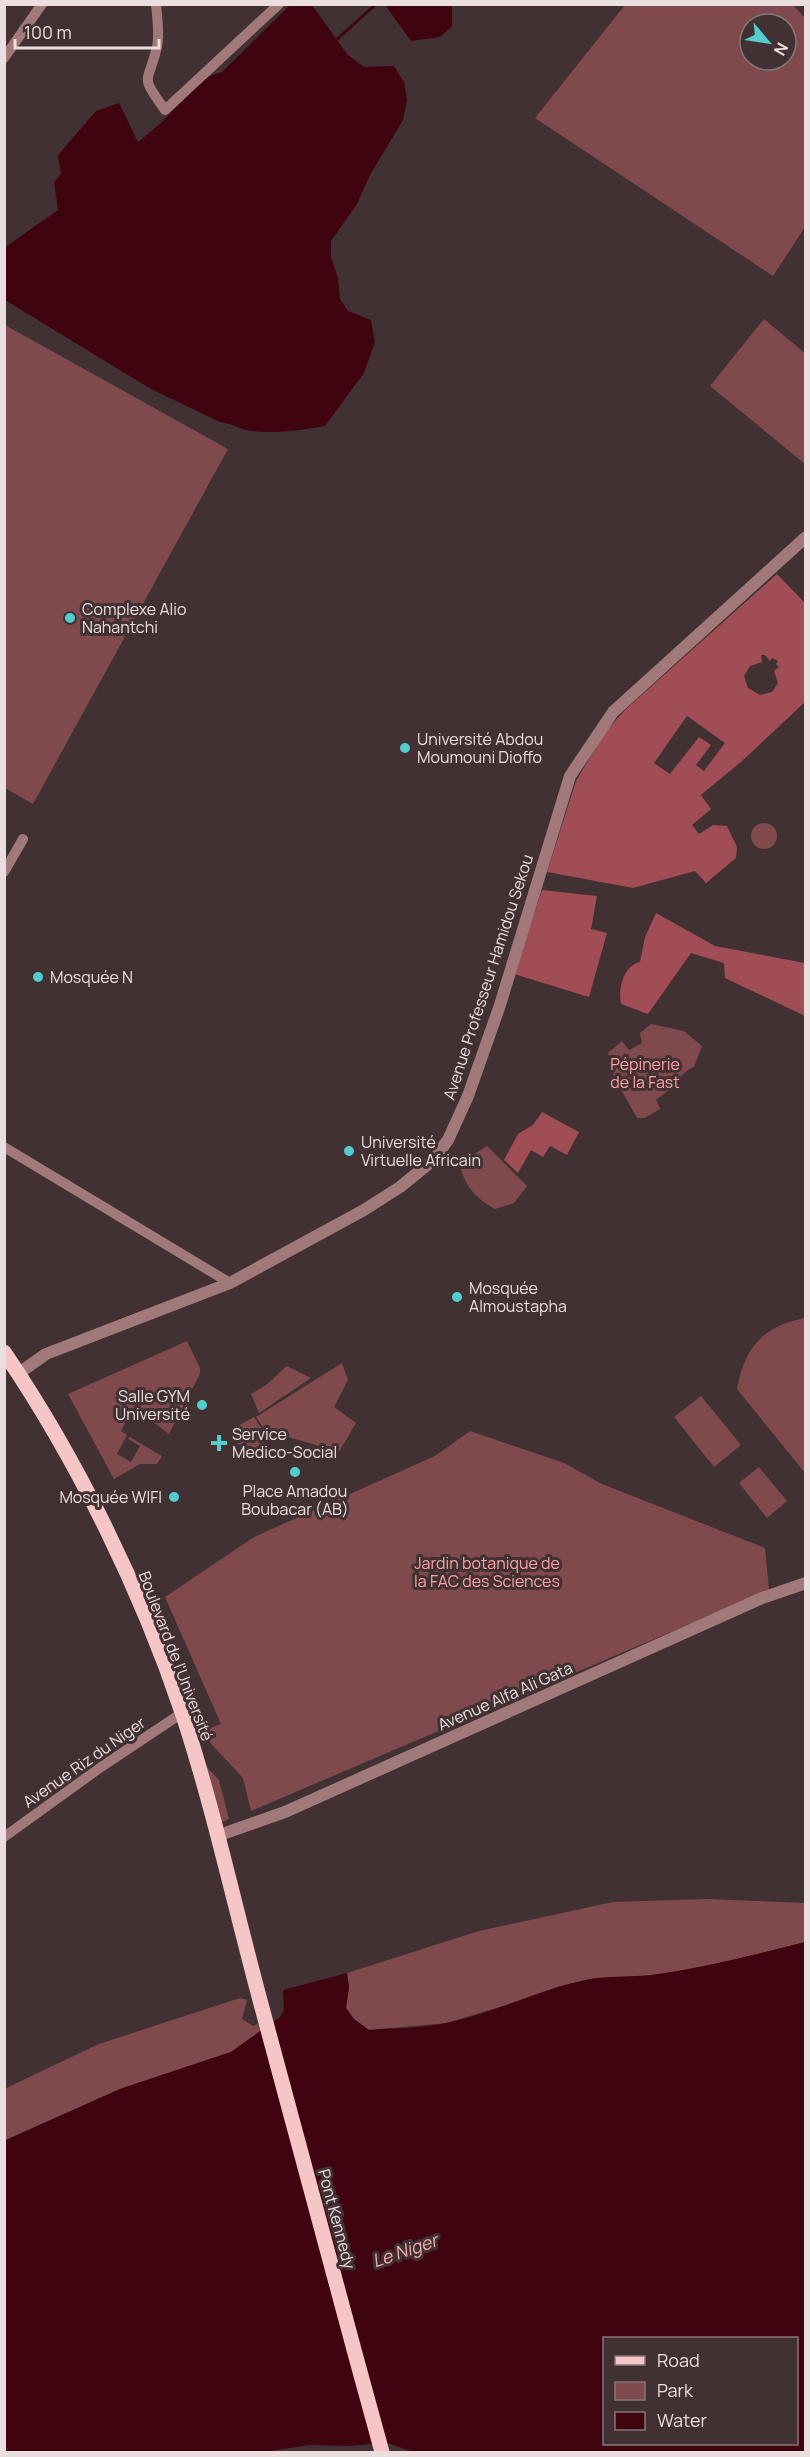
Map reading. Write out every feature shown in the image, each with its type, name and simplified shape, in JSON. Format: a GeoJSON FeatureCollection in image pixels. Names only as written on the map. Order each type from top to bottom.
{"type":"FeatureCollection","features":[{"type":"Feature","properties":{"kind":"main road","name":"Boulevard de l'Université"},"geometry":{"type":"LineString","coordinates":[[4,1352],[19,1373],[80,1476],[100,1515],[143,1614],[182,1713],[258,1995]]}},
{"type":"Feature","properties":{"kind":"main road","name":"Pont Kennedy"},"geometry":{"type":"LineString","coordinates":[[258,1995],[382,2452]]}},
{"type":"Feature","properties":{"kind":"street"},"geometry":{"type":"LineString","coordinates":[[4,58],[42,4]]}},
{"type":"Feature","properties":{"kind":"street"},"geometry":{"type":"LineString","coordinates":[[156,4],[158,40],[146,76],[150,89],[165,110],[279,4]]}},
{"type":"Feature","properties":{"kind":"street","name":"Avenue Professeur Hamidou Sekou"},"geometry":{"type":"LineString","coordinates":[[19,1373],[46,1354],[230,1283],[364,1210],[400,1187],[432,1161],[448,1140],[468,1096],[500,1005],[570,776],[613,712],[806,537]]}},
{"type":"Feature","properties":{"kind":"street"},"geometry":{"type":"LineString","coordinates":[[4,872],[23,839]]}},
{"type":"Feature","properties":{"kind":"street"},"geometry":{"type":"LineString","coordinates":[[4,1147],[230,1283]]}},
{"type":"Feature","properties":{"kind":"street","name":"Avenue Alfa Ali Gata"},"geometry":{"type":"LineString","coordinates":[[216,1836],[285,1812],[762,1598],[806,1583]]}},
{"type":"Feature","properties":{"kind":"street","name":"Avenue Riz du Niger"},"geometry":{"type":"LineString","coordinates":[[4,1837],[101,1767],[182,1713]]}},
{"type":"Feature","properties":{"kind":"green space"},"geometry":{"type":"Polygon","coordinates":[[[625,5],[793,5],[805,18],[805,227],[773,276],[535,118],[625,5]]]}},
{"type":"Feature","properties":{"kind":"green space"},"geometry":{"type":"Polygon","coordinates":[[[764,319],[805,353],[805,464],[710,386],[764,319]]]}},
{"type":"Feature","properties":{"kind":"green space","name":"Complexe Alio Nahantchi"},"geometry":{"type":"Polygon","coordinates":[[[5,325],[228,449],[33,804],[5,788],[5,325]]]}},
{"type":"Feature","properties":{"kind":"green space"},"geometry":{"type":"Polygon","coordinates":[[[764,823],[774,826],[777,836],[774,846],[764,849],[754,846],[751,836],[754,826],[764,823]]]}},
{"type":"Feature","properties":{"kind":"green space","name":"Pépinerie de la Fast"},"geometry":{"type":"Polygon","coordinates":[[[651,1024],[684,1031],[702,1046],[694,1067],[656,1099],[660,1109],[645,1118],[637,1118],[614,1077],[608,1053],[622,1041],[629,1050],[642,1043],[640,1033],[651,1024]]]}},
{"type":"Feature","properties":{"kind":"green space"},"geometry":{"type":"Polygon","coordinates":[[[487,1146],[527,1186],[514,1203],[495,1209],[474,1193],[466,1183],[461,1170],[469,1157],[487,1146]]]}},
{"type":"Feature","properties":{"kind":"green space"},"geometry":{"type":"Polygon","coordinates":[[[806,1318],[805,1473],[737,1389],[745,1361],[758,1341],[778,1327],[806,1318]]]}},
{"type":"Feature","properties":{"kind":"green space"},"geometry":{"type":"Polygon","coordinates":[[[187,1341],[200,1368],[200,1374],[169,1434],[148,1418],[142,1421],[130,1414],[121,1431],[127,1435],[117,1454],[131,1462],[140,1446],[128,1439],[130,1437],[162,1456],[157,1464],[140,1464],[114,1479],[68,1394],[187,1341]]]}},
{"type":"Feature","properties":{"kind":"green space"},"geometry":{"type":"Polygon","coordinates":[[[342,1363],[348,1380],[334,1407],[356,1423],[339,1452],[265,1430],[256,1417],[342,1363]]]}},
{"type":"Feature","properties":{"kind":"green space"},"geometry":{"type":"Polygon","coordinates":[[[287,1366],[311,1378],[259,1413],[251,1394],[266,1385],[287,1366]]]}},
{"type":"Feature","properties":{"kind":"green space"},"geometry":{"type":"Polygon","coordinates":[[[701,1396],[741,1445],[714,1467],[674,1417],[701,1396]]]}},
{"type":"Feature","properties":{"kind":"green space"},"geometry":{"type":"Polygon","coordinates":[[[254,1417],[266,1435],[263,1460],[231,1439],[230,1430],[254,1417]]]}},
{"type":"Feature","properties":{"kind":"green space","name":"Jardin botanique de la FAC des Sciences"},"geometry":{"type":"Polygon","coordinates":[[[470,1431],[564,1463],[602,1484],[765,1548],[769,1590],[251,1811],[243,1778],[200,1732],[221,1724],[165,1597],[254,1537],[435,1456],[470,1431]]]}},
{"type":"Feature","properties":{"kind":"green space"},"geometry":{"type":"Polygon","coordinates":[[[759,1467],[787,1501],[767,1518],[739,1483],[759,1467]]]}},
{"type":"Feature","properties":{"kind":"green space"},"geometry":{"type":"Polygon","coordinates":[[[204,1766],[219,1780],[229,1819],[219,1823],[204,1766]]]}},
{"type":"Feature","properties":{"kind":"green space"},"geometry":{"type":"Polygon","coordinates":[[[706,1899],[805,1903],[805,1942],[730,1961],[656,1975],[594,1978],[560,1986],[523,2000],[446,2023],[369,2030],[354,2019],[346,2008],[349,1987],[347,1973],[479,1931],[613,1902],[706,1899]]]}},
{"type":"Feature","properties":{"kind":"green space"},"geometry":{"type":"Polygon","coordinates":[[[240,1998],[247,2000],[242,2019],[253,2026],[258,2024],[260,2031],[231,2052],[120,2089],[5,2140],[4,2089],[99,2044],[240,1998]]]}},
{"type":"Feature","properties":{"kind":"shaded area"},"geometry":{"type":"Polygon","coordinates":[[[777,574],[805,603],[805,702],[742,761],[701,795],[711,809],[692,825],[699,834],[713,825],[727,826],[737,847],[736,858],[706,883],[695,871],[633,888],[547,872],[576,781],[606,731],[626,709],[777,574]],[[761,655],[762,662],[750,666],[744,676],[748,688],[760,695],[772,692],[778,683],[774,671],[779,667],[776,664],[778,661],[772,658],[770,661],[765,655],[761,655]],[[687,716],[654,763],[670,774],[699,737],[711,745],[696,765],[704,771],[725,743],[687,716]]]}},
{"type":"Feature","properties":{"kind":"shaded area"},"geometry":{"type":"Polygon","coordinates":[[[542,890],[597,896],[591,929],[607,933],[589,997],[514,974],[542,890]]]}},
{"type":"Feature","properties":{"kind":"shaded area"},"geometry":{"type":"Polygon","coordinates":[[[656,913],[715,946],[805,963],[805,1016],[725,978],[724,963],[691,953],[648,1014],[621,1004],[620,992],[623,979],[629,968],[640,962],[645,937],[656,913]]]}},
{"type":"Feature","properties":{"kind":"shaded area"},"geometry":{"type":"Polygon","coordinates":[[[542,1112],[579,1132],[567,1155],[550,1146],[543,1157],[531,1150],[518,1173],[504,1160],[518,1134],[533,1125],[542,1112]]]}},
{"type":"Feature","properties":{"kind":"water"},"geometry":{"type":"Polygon","coordinates":[[[290,5],[312,5],[347,54],[364,67],[394,66],[404,82],[407,100],[403,120],[370,175],[357,204],[331,241],[331,257],[338,278],[340,299],[348,311],[371,320],[375,342],[364,373],[325,426],[261,432],[220,422],[151,389],[5,300],[4,248],[58,210],[54,182],[61,174],[58,155],[96,111],[119,103],[138,142],[162,122],[204,78],[222,72],[290,5]]]}},
{"type":"Feature","properties":{"kind":"water"},"geometry":{"type":"Polygon","coordinates":[[[385,5],[452,5],[452,26],[440,37],[411,41],[385,5]]]}},
{"type":"Feature","properties":{"kind":"water","name":"Le Niger"},"geometry":{"type":"Polygon","coordinates":[[[805,1942],[805,2452],[413,2452],[388,2443],[345,2446],[309,2445],[265,2452],[5,2452],[4,2141],[120,2089],[231,2052],[280,2017],[284,2010],[283,1990],[347,1973],[349,1987],[346,2008],[354,2019],[369,2030],[418,2027],[464,2019],[586,1980],[649,1975],[732,1960],[805,1942]]]}},
{"type":"Feature","properties":{"kind":"waterway"},"geometry":{"type":"LineString","coordinates":[[335,41],[376,4]]}},
{"type":"Feature","properties":{"kind":"place","name":"Complexe Alio Nahantchi"},"geometry":{"type":"Point","coordinates":[70,618]}},
{"type":"Feature","properties":{"kind":"place","name":"Université Abdou Moumouni Dioffo"},"geometry":{"type":"Point","coordinates":[405,748]}},
{"type":"Feature","properties":{"kind":"place","name":"Mosquée N"},"geometry":{"type":"Point","coordinates":[38,977]}},
{"type":"Feature","properties":{"kind":"place","name":"Université Virtuelle Africain"},"geometry":{"type":"Point","coordinates":[349,1151]}},
{"type":"Feature","properties":{"kind":"place","name":"Mosquée Almoustapha"},"geometry":{"type":"Point","coordinates":[457,1297]}},
{"type":"Feature","properties":{"kind":"place","name":"Salle GYM Université"},"geometry":{"type":"Point","coordinates":[202,1405]}},
{"type":"Feature","properties":{"kind":"place","name":"Service Medico-Social"},"geometry":{"type":"Point","coordinates":[219,1443]}},
{"type":"Feature","properties":{"kind":"place","name":"Place Amadou Boubacar (AB)"},"geometry":{"type":"Point","coordinates":[295,1472]}},
{"type":"Feature","properties":{"kind":"place","name":"Mosquée WIFI"},"geometry":{"type":"Point","coordinates":[174,1497]}}]}
